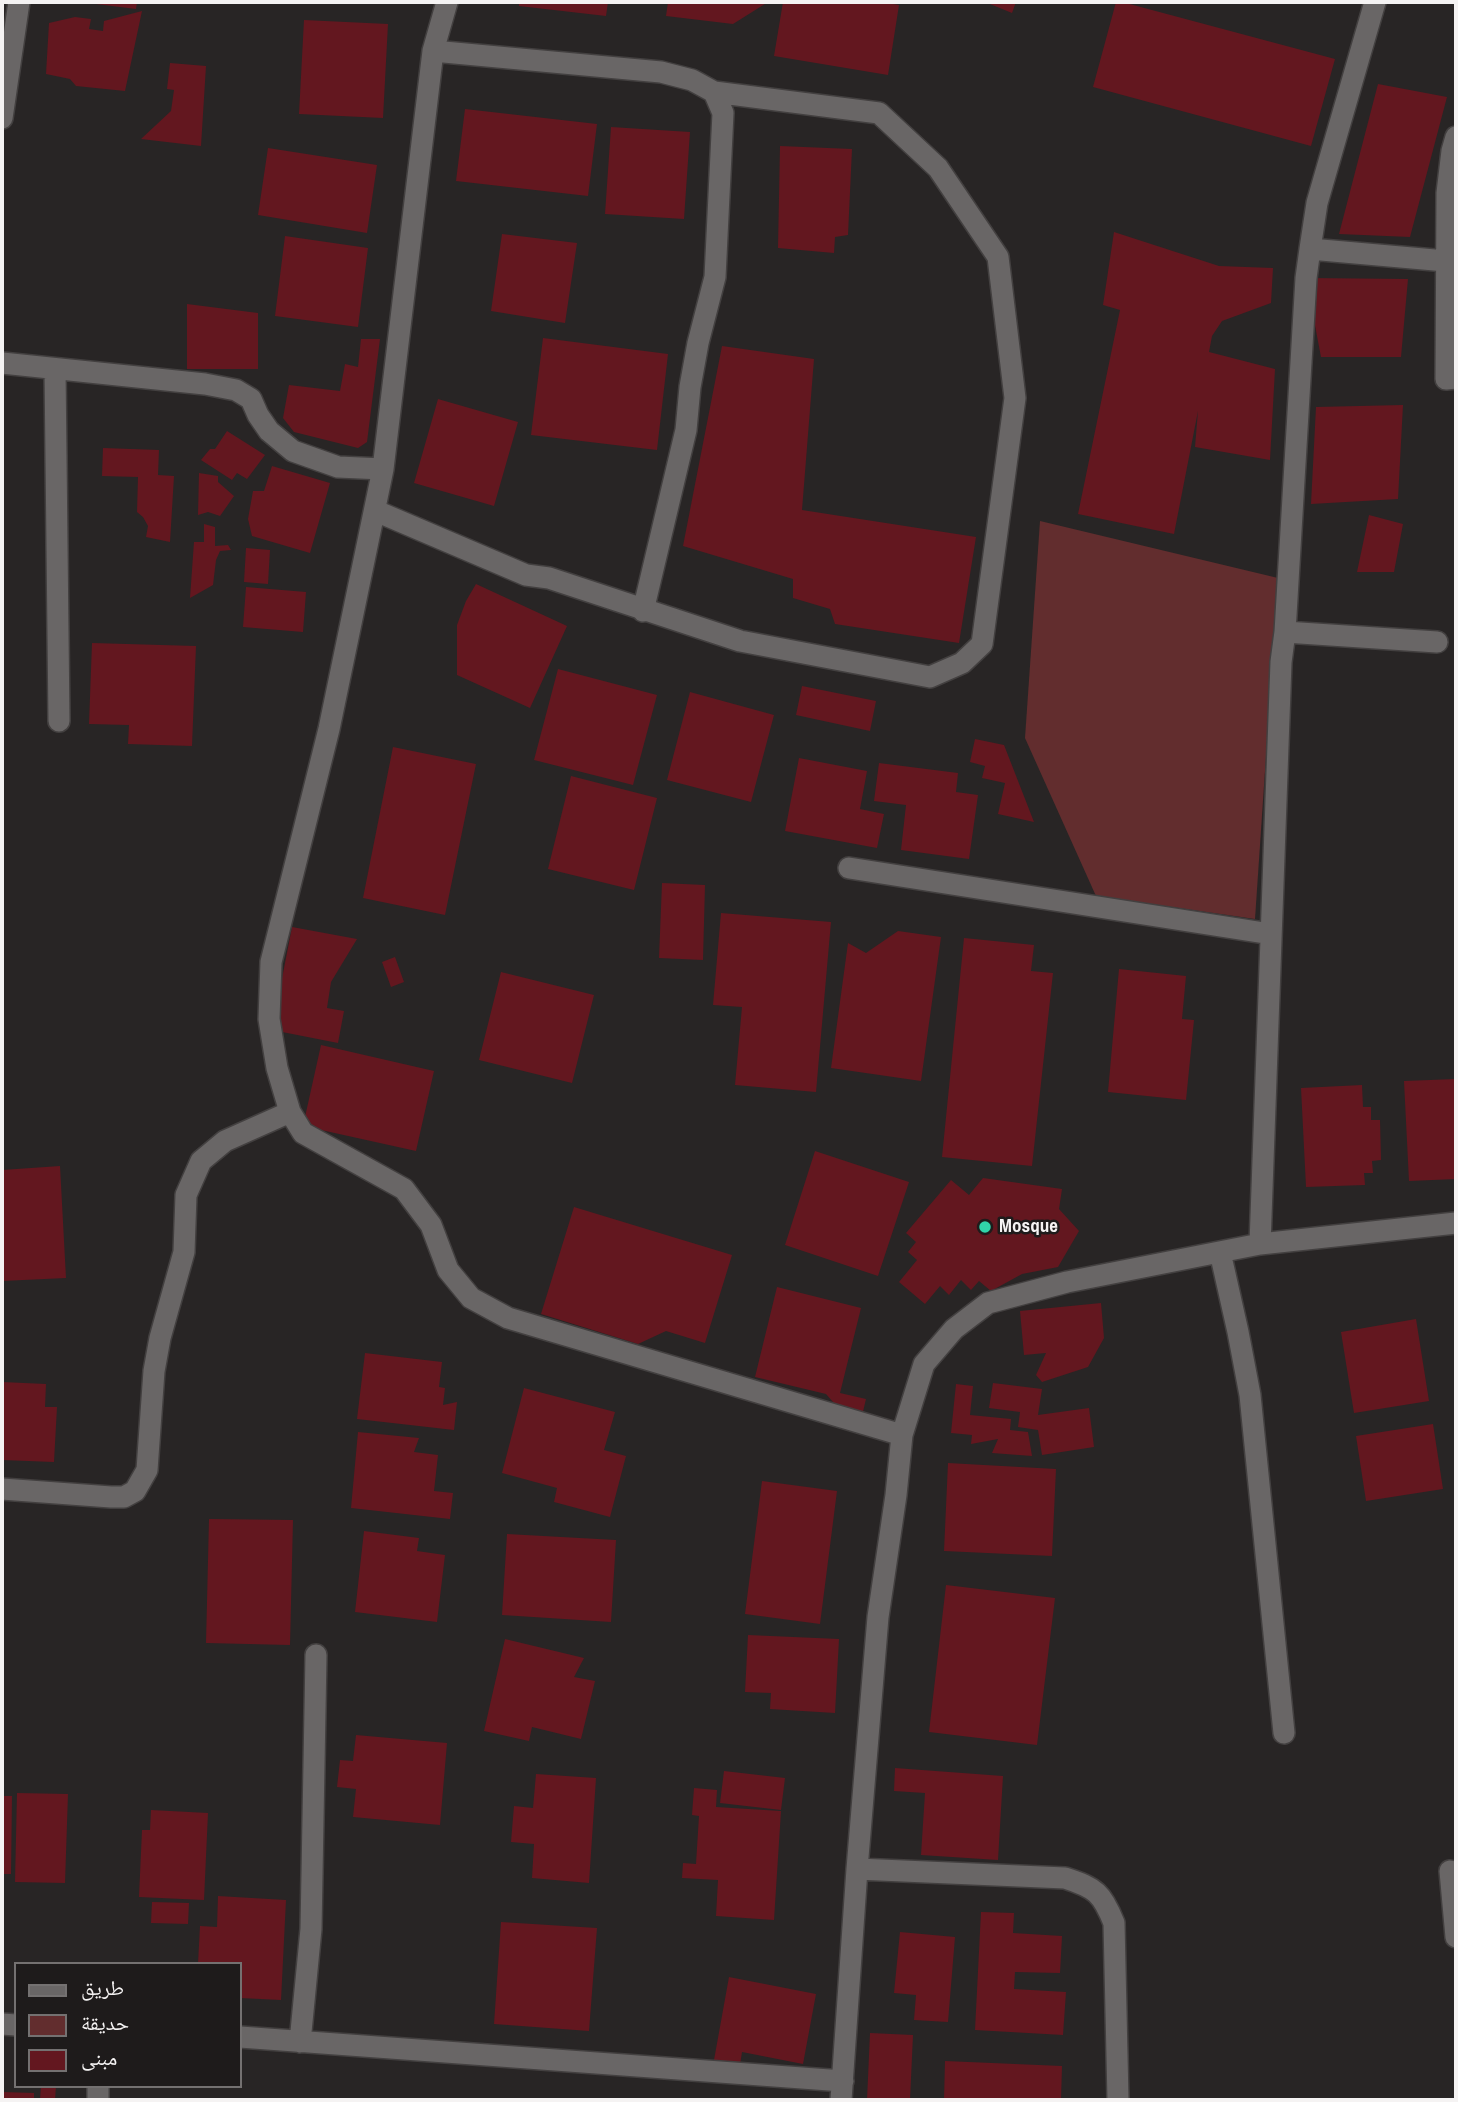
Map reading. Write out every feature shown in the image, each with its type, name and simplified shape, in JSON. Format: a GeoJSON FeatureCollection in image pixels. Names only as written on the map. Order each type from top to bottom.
{"type":"FeatureCollection","features":[{"type":"Feature","properties":{"kind":"street"},"geometry":{"type":"LineString","coordinates":[[2,118],[19,2]]}},
{"type":"Feature","properties":{"kind":"street"},"geometry":{"type":"LineString","coordinates":[[447,2],[433,51],[376,511],[329,729],[271,962],[269,1020],[277,1068],[289,1112],[303,1133],[404,1189],[430,1225],[447,1270],[471,1298],[508,1318],[902,1435]]}},
{"type":"Feature","properties":{"kind":"street"},"geometry":{"type":"LineString","coordinates":[[1260,1244],[1281,662],[1306,278],[1317,203],[1375,2]]}},
{"type":"Feature","properties":{"kind":"street"},"geometry":{"type":"LineString","coordinates":[[376,511],[526,575],[549,578],[740,641],[930,677],[962,663],[982,644],[1015,398],[998,257],[938,168],[879,113],[714,92],[692,80],[661,72],[433,51]]}},
{"type":"Feature","properties":{"kind":"street"},"geometry":{"type":"LineString","coordinates":[[643,611],[685,430],[698,343],[715,277],[723,113],[714,92]]}},
{"type":"Feature","properties":{"kind":"street"},"geometry":{"type":"LineString","coordinates":[[1456,137],[1447,193],[1446,379],[1456,378]]}},
{"type":"Feature","properties":{"kind":"street"},"geometry":{"type":"LineString","coordinates":[[1310,249],[1446,261]]}},
{"type":"Feature","properties":{"kind":"street"},"geometry":{"type":"LineString","coordinates":[[2,363],[205,384],[236,390],[251,399],[269,430],[293,451],[338,467],[383,469]]}},
{"type":"Feature","properties":{"kind":"street"},"geometry":{"type":"LineString","coordinates":[[55,369],[59,721]]}},
{"type":"Feature","properties":{"kind":"street"},"geometry":{"type":"LineString","coordinates":[[1284,632],[1437,642]]}},
{"type":"Feature","properties":{"kind":"street"},"geometry":{"type":"LineString","coordinates":[[849,868],[1271,934]]}},
{"type":"Feature","properties":{"kind":"street"},"geometry":{"type":"LineString","coordinates":[[2,1489],[111,1497],[124,1497],[135,1491],[147,1470],[154,1371],[160,1338],[184,1252],[186,1195],[201,1161],[225,1141],[289,1112]]}},
{"type":"Feature","properties":{"kind":"street"},"geometry":{"type":"LineString","coordinates":[[242,2038],[842,2090],[878,1618],[902,1435],[924,1364],[954,1329],[988,1303],[1067,1282],[1260,1244],[1456,1223]]}},
{"type":"Feature","properties":{"kind":"street"},"geometry":{"type":"LineString","coordinates":[[1220,1252],[1250,1395],[1284,1733]]}},
{"type":"Feature","properties":{"kind":"street"},"geometry":{"type":"LineString","coordinates":[[300,2042],[310,1929],[316,1656]]}},
{"type":"Feature","properties":{"kind":"street"},"geometry":{"type":"LineString","coordinates":[[857,1869],[1065,1878],[1086,1885],[1104,1899],[1114,1923],[1118,2100]]}},
{"type":"Feature","properties":{"kind":"street"},"geometry":{"type":"LineString","coordinates":[[1450,1871],[1456,1937]]}},
{"type":"Feature","properties":{"kind":"green space"},"geometry":{"type":"Polygon","coordinates":[[[1040,521],[1278,578],[1255,919],[1096,896],[1025,738],[1040,521]]]}},
{"type":"Feature","properties":{"kind":"building"},"geometry":{"type":"Polygon","coordinates":[[[88,2],[137,2],[136,9],[88,2]]]}},
{"type":"Feature","properties":{"kind":"building"},"geometry":{"type":"Polygon","coordinates":[[[519,2],[608,2],[606,16],[519,6],[519,2]]]}},
{"type":"Feature","properties":{"kind":"building"},"geometry":{"type":"Polygon","coordinates":[[[668,2],[768,2],[733,24],[666,16],[668,2]]]}},
{"type":"Feature","properties":{"kind":"building"},"geometry":{"type":"Polygon","coordinates":[[[783,2],[881,2],[899,5],[888,75],[774,56],[783,2]]]}},
{"type":"Feature","properties":{"kind":"building"},"geometry":{"type":"Polygon","coordinates":[[[985,2],[1016,2],[1012,13],[985,2]]]}},
{"type":"Feature","properties":{"kind":"building"},"geometry":{"type":"Polygon","coordinates":[[[1116,2],[1335,59],[1311,146],[1093,87],[1116,2]]]}},
{"type":"Feature","properties":{"kind":"building"},"geometry":{"type":"Polygon","coordinates":[[[142,11],[125,91],[76,86],[70,79],[46,74],[49,23],[75,17],[91,19],[89,29],[103,31],[104,21],[142,11]]]}},
{"type":"Feature","properties":{"kind":"building"},"geometry":{"type":"Polygon","coordinates":[[[304,20],[388,24],[383,118],[299,114],[304,20]]]}},
{"type":"Feature","properties":{"kind":"building"},"geometry":{"type":"Polygon","coordinates":[[[170,63],[206,66],[201,146],[141,139],[171,111],[174,90],[167,89],[170,63]]]}},
{"type":"Feature","properties":{"kind":"building"},"geometry":{"type":"Polygon","coordinates":[[[1378,84],[1447,97],[1410,237],[1339,234],[1378,84]]]}},
{"type":"Feature","properties":{"kind":"building"},"geometry":{"type":"Polygon","coordinates":[[[465,109],[597,124],[588,196],[456,181],[465,109]]]}},
{"type":"Feature","properties":{"kind":"building"},"geometry":{"type":"Polygon","coordinates":[[[611,127],[690,132],[684,219],[605,214],[611,127]]]}},
{"type":"Feature","properties":{"kind":"building"},"geometry":{"type":"Polygon","coordinates":[[[780,146],[852,149],[848,235],[835,237],[834,253],[778,248],[780,146]]]}},
{"type":"Feature","properties":{"kind":"building"},"geometry":{"type":"Polygon","coordinates":[[[268,148],[377,165],[367,233],[258,215],[268,148]]]}},
{"type":"Feature","properties":{"kind":"building"},"geometry":{"type":"Polygon","coordinates":[[[1114,232],[1219,266],[1273,268],[1271,303],[1222,321],[1212,336],[1209,352],[1275,369],[1270,460],[1195,447],[1198,411],[1174,534],[1078,514],[1120,310],[1103,305],[1114,232]]]}},
{"type":"Feature","properties":{"kind":"building"},"geometry":{"type":"Polygon","coordinates":[[[502,234],[577,243],[565,323],[491,311],[502,234]]]}},
{"type":"Feature","properties":{"kind":"building"},"geometry":{"type":"Polygon","coordinates":[[[285,236],[368,248],[358,327],[275,316],[285,236]]]}},
{"type":"Feature","properties":{"kind":"building"},"geometry":{"type":"Polygon","coordinates":[[[1306,278],[1408,279],[1401,357],[1321,357],[1306,278]]]}},
{"type":"Feature","properties":{"kind":"building"},"geometry":{"type":"Polygon","coordinates":[[[187,304],[258,313],[258,369],[187,369],[187,304]]]}},
{"type":"Feature","properties":{"kind":"building"},"geometry":{"type":"Polygon","coordinates":[[[543,338],[668,354],[657,450],[531,435],[543,338]]]}},
{"type":"Feature","properties":{"kind":"building"},"geometry":{"type":"Polygon","coordinates":[[[361,339],[380,339],[367,442],[358,448],[294,432],[283,418],[289,385],[340,391],[345,364],[358,367],[361,339]]]}},
{"type":"Feature","properties":{"kind":"building"},"geometry":{"type":"Polygon","coordinates":[[[722,346],[814,359],[802,510],[976,537],[959,643],[835,624],[830,609],[793,598],[793,579],[683,546],[722,346]]]}},
{"type":"Feature","properties":{"kind":"building"},"geometry":{"type":"Polygon","coordinates":[[[438,399],[518,422],[494,506],[414,483],[438,399]]]}},
{"type":"Feature","properties":{"kind":"building"},"geometry":{"type":"Polygon","coordinates":[[[1403,405],[1398,499],[1311,504],[1316,407],[1403,405]]]}},
{"type":"Feature","properties":{"kind":"building"},"geometry":{"type":"Polygon","coordinates":[[[227,431],[265,455],[247,479],[237,473],[232,480],[201,460],[210,449],[215,449],[227,431]]]}},
{"type":"Feature","properties":{"kind":"building"},"geometry":{"type":"Polygon","coordinates":[[[103,448],[159,450],[158,475],[174,476],[170,542],[146,537],[148,526],[137,512],[138,477],[102,476],[103,448]]]}},
{"type":"Feature","properties":{"kind":"building"},"geometry":{"type":"Polygon","coordinates":[[[272,466],[330,483],[310,553],[252,536],[248,519],[253,491],[264,491],[272,466]]]}},
{"type":"Feature","properties":{"kind":"building"},"geometry":{"type":"Polygon","coordinates":[[[199,473],[218,476],[218,482],[234,496],[220,516],[208,512],[198,515],[199,473]]]}},
{"type":"Feature","properties":{"kind":"building"},"geometry":{"type":"Polygon","coordinates":[[[1369,515],[1403,524],[1394,572],[1357,572],[1369,515]]]}},
{"type":"Feature","properties":{"kind":"building"},"geometry":{"type":"Polygon","coordinates":[[[204,524],[215,527],[215,546],[228,545],[231,550],[220,551],[216,560],[213,585],[190,598],[194,542],[204,542],[204,524]]]}},
{"type":"Feature","properties":{"kind":"building"},"geometry":{"type":"Polygon","coordinates":[[[246,548],[270,550],[268,584],[244,582],[246,548]]]}},
{"type":"Feature","properties":{"kind":"building"},"geometry":{"type":"Polygon","coordinates":[[[476,584],[567,626],[530,708],[457,675],[457,625],[476,584]]]}},
{"type":"Feature","properties":{"kind":"building"},"geometry":{"type":"Polygon","coordinates":[[[246,587],[306,592],[303,632],[243,627],[246,587]]]}},
{"type":"Feature","properties":{"kind":"building"},"geometry":{"type":"Polygon","coordinates":[[[92,643],[196,646],[192,746],[128,744],[129,725],[89,724],[92,643]]]}},
{"type":"Feature","properties":{"kind":"building"},"geometry":{"type":"Polygon","coordinates":[[[558,669],[657,695],[633,785],[534,760],[558,669]]]}},
{"type":"Feature","properties":{"kind":"building"},"geometry":{"type":"Polygon","coordinates":[[[802,686],[876,701],[870,731],[796,715],[802,686]]]}},
{"type":"Feature","properties":{"kind":"building"},"geometry":{"type":"Polygon","coordinates":[[[690,692],[774,715],[751,802],[667,780],[690,692]]]}},
{"type":"Feature","properties":{"kind":"building"},"geometry":{"type":"Polygon","coordinates":[[[975,739],[1004,745],[1034,822],[998,814],[1005,783],[982,778],[985,766],[970,762],[975,739]]]}},
{"type":"Feature","properties":{"kind":"building"},"geometry":{"type":"Polygon","coordinates":[[[393,747],[476,764],[445,915],[363,898],[393,747]]]}},
{"type":"Feature","properties":{"kind":"building"},"geometry":{"type":"Polygon","coordinates":[[[799,758],[867,771],[860,809],[884,814],[877,848],[785,831],[799,758]]]}},
{"type":"Feature","properties":{"kind":"building"},"geometry":{"type":"Polygon","coordinates":[[[879,763],[958,773],[956,792],[978,795],[969,859],[901,850],[906,805],[874,801],[879,763]]]}},
{"type":"Feature","properties":{"kind":"building"},"geometry":{"type":"Polygon","coordinates":[[[571,776],[657,798],[634,890],[548,869],[571,776]]]}},
{"type":"Feature","properties":{"kind":"building"},"geometry":{"type":"Polygon","coordinates":[[[662,883],[705,885],[703,960],[659,958],[662,883]]]}},
{"type":"Feature","properties":{"kind":"building"},"geometry":{"type":"Polygon","coordinates":[[[721,913],[831,922],[816,1092],[735,1085],[742,1007],[713,1005],[721,913]]]}},
{"type":"Feature","properties":{"kind":"building"},"geometry":{"type":"Polygon","coordinates":[[[292,927],[357,939],[331,982],[327,1008],[344,1011],[338,1043],[272,1030],[292,927]]]}},
{"type":"Feature","properties":{"kind":"building"},"geometry":{"type":"Polygon","coordinates":[[[898,931],[941,937],[921,1081],[831,1068],[848,943],[866,953],[898,931]]]}},
{"type":"Feature","properties":{"kind":"building"},"geometry":{"type":"Polygon","coordinates":[[[964,938],[1034,945],[1031,971],[1053,973],[1032,1166],[942,1157],[964,938]]]}},
{"type":"Feature","properties":{"kind":"building"},"geometry":{"type":"Polygon","coordinates":[[[395,957],[404,982],[391,987],[382,962],[395,957]]]}},
{"type":"Feature","properties":{"kind":"building"},"geometry":{"type":"Polygon","coordinates":[[[1119,969],[1186,976],[1182,1019],[1194,1020],[1186,1100],[1108,1092],[1119,969]]]}},
{"type":"Feature","properties":{"kind":"building"},"geometry":{"type":"Polygon","coordinates":[[[501,972],[594,995],[572,1083],[479,1060],[501,972]]]}},
{"type":"Feature","properties":{"kind":"building"},"geometry":{"type":"Polygon","coordinates":[[[321,1045],[434,1071],[416,1151],[303,1126],[321,1045]]]}},
{"type":"Feature","properties":{"kind":"building"},"geometry":{"type":"Polygon","coordinates":[[[1456,1079],[1456,1179],[1409,1181],[1404,1081],[1456,1079]]]}},
{"type":"Feature","properties":{"kind":"building"},"geometry":{"type":"Polygon","coordinates":[[[1362,1085],[1363,1107],[1371,1107],[1371,1120],[1380,1120],[1381,1160],[1372,1161],[1373,1173],[1364,1173],[1365,1185],[1306,1187],[1301,1088],[1362,1085]]]}},
{"type":"Feature","properties":{"kind":"building"},"geometry":{"type":"Polygon","coordinates":[[[815,1151],[909,1182],[878,1276],[785,1245],[815,1151]]]}},
{"type":"Feature","properties":{"kind":"building"},"geometry":{"type":"Polygon","coordinates":[[[60,1166],[66,1278],[2,1281],[2,1170],[60,1166]]]}},
{"type":"Feature","properties":{"kind":"building"},"geometry":{"type":"Polygon","coordinates":[[[983,1178],[1062,1189],[1059,1209],[1079,1231],[1058,1267],[1022,1274],[991,1291],[979,1281],[971,1290],[961,1280],[949,1295],[940,1286],[925,1304],[899,1282],[917,1260],[908,1252],[916,1242],[906,1233],[951,1180],[969,1195],[983,1178]]]}},
{"type":"Feature","properties":{"kind":"building"},"geometry":{"type":"Polygon","coordinates":[[[574,1207],[732,1255],[705,1343],[666,1331],[638,1344],[541,1314],[574,1207]]]}},
{"type":"Feature","properties":{"kind":"building"},"geometry":{"type":"Polygon","coordinates":[[[777,1287],[861,1308],[840,1393],[866,1399],[862,1416],[840,1410],[826,1394],[755,1377],[777,1287]]]}},
{"type":"Feature","properties":{"kind":"building"},"geometry":{"type":"Polygon","coordinates":[[[1101,1303],[1104,1338],[1088,1367],[1042,1382],[1036,1375],[1046,1353],[1024,1355],[1020,1311],[1101,1303]]]}},
{"type":"Feature","properties":{"kind":"building"},"geometry":{"type":"Polygon","coordinates":[[[1416,1319],[1429,1401],[1354,1413],[1341,1332],[1416,1319]]]}},
{"type":"Feature","properties":{"kind":"building"},"geometry":{"type":"Polygon","coordinates":[[[365,1353],[442,1362],[439,1387],[445,1388],[443,1405],[457,1402],[454,1430],[357,1419],[365,1353]]]}},
{"type":"Feature","properties":{"kind":"building"},"geometry":{"type":"Polygon","coordinates":[[[2,1382],[46,1384],[45,1407],[57,1407],[54,1462],[2,1460],[2,1382]]]}},
{"type":"Feature","properties":{"kind":"building"},"geometry":{"type":"Polygon","coordinates":[[[993,1383],[1042,1389],[1038,1415],[1089,1408],[1094,1447],[1042,1455],[1038,1430],[1018,1427],[1020,1412],[989,1408],[993,1383]]]}},
{"type":"Feature","properties":{"kind":"building"},"geometry":{"type":"Polygon","coordinates":[[[956,1384],[973,1386],[970,1415],[1011,1419],[1010,1430],[1028,1432],[1032,1456],[992,1453],[998,1439],[971,1444],[972,1435],[951,1433],[956,1384]]]}},
{"type":"Feature","properties":{"kind":"building"},"geometry":{"type":"Polygon","coordinates":[[[524,1388],[615,1412],[604,1450],[626,1456],[610,1517],[554,1502],[557,1488],[502,1473],[524,1388]]]}},
{"type":"Feature","properties":{"kind":"building"},"geometry":{"type":"Polygon","coordinates":[[[1433,1424],[1443,1489],[1366,1501],[1356,1436],[1433,1424]]]}},
{"type":"Feature","properties":{"kind":"building"},"geometry":{"type":"Polygon","coordinates":[[[358,1432],[419,1438],[414,1452],[438,1455],[434,1491],[453,1493],[450,1519],[351,1508],[358,1432]]]}},
{"type":"Feature","properties":{"kind":"building"},"geometry":{"type":"Polygon","coordinates":[[[948,1463],[1056,1469],[1052,1556],[944,1551],[948,1463]]]}},
{"type":"Feature","properties":{"kind":"building"},"geometry":{"type":"Polygon","coordinates":[[[762,1481],[837,1491],[820,1624],[745,1614],[762,1481]]]}},
{"type":"Feature","properties":{"kind":"building"},"geometry":{"type":"Polygon","coordinates":[[[209,1519],[293,1520],[290,1645],[206,1643],[209,1519]]]}},
{"type":"Feature","properties":{"kind":"building"},"geometry":{"type":"Polygon","coordinates":[[[364,1531],[419,1538],[417,1551],[445,1555],[437,1622],[355,1612],[364,1531]]]}},
{"type":"Feature","properties":{"kind":"building"},"geometry":{"type":"Polygon","coordinates":[[[507,1534],[616,1540],[611,1622],[502,1615],[507,1534]]]}},
{"type":"Feature","properties":{"kind":"building"},"geometry":{"type":"Polygon","coordinates":[[[946,1585],[1055,1598],[1037,1745],[929,1732],[946,1585]]]}},
{"type":"Feature","properties":{"kind":"building"},"geometry":{"type":"Polygon","coordinates":[[[748,1635],[839,1639],[835,1713],[770,1709],[771,1693],[745,1692],[748,1635]]]}},
{"type":"Feature","properties":{"kind":"building"},"geometry":{"type":"Polygon","coordinates":[[[505,1639],[584,1658],[574,1677],[595,1681],[581,1739],[532,1727],[529,1741],[484,1731],[505,1639]]]}},
{"type":"Feature","properties":{"kind":"building"},"geometry":{"type":"Polygon","coordinates":[[[356,1735],[447,1743],[440,1825],[353,1817],[356,1789],[337,1787],[340,1760],[353,1761],[356,1735]]]}},
{"type":"Feature","properties":{"kind":"building"},"geometry":{"type":"Polygon","coordinates":[[[895,1768],[1003,1776],[998,1860],[921,1855],[925,1793],[894,1791],[895,1768]]]}},
{"type":"Feature","properties":{"kind":"building"},"geometry":{"type":"Polygon","coordinates":[[[724,1771],[785,1778],[781,1810],[720,1803],[724,1771]]]}},
{"type":"Feature","properties":{"kind":"building"},"geometry":{"type":"Polygon","coordinates":[[[536,1774],[596,1778],[589,1883],[532,1878],[534,1844],[511,1842],[514,1806],[533,1808],[536,1774]]]}},
{"type":"Feature","properties":{"kind":"building"},"geometry":{"type":"Polygon","coordinates":[[[694,1788],[717,1790],[716,1807],[781,1811],[774,1920],[716,1916],[718,1880],[682,1878],[683,1863],[696,1864],[699,1816],[692,1815],[694,1788]]]}},
{"type":"Feature","properties":{"kind":"building"},"geometry":{"type":"Polygon","coordinates":[[[17,1793],[68,1794],[65,1883],[15,1882],[17,1793]]]}},
{"type":"Feature","properties":{"kind":"building"},"geometry":{"type":"Polygon","coordinates":[[[2,1796],[12,1796],[11,1874],[2,1874],[2,1796]]]}},
{"type":"Feature","properties":{"kind":"building"},"geometry":{"type":"Polygon","coordinates":[[[151,1810],[208,1813],[204,1900],[139,1897],[142,1830],[150,1830],[151,1810]]]}},
{"type":"Feature","properties":{"kind":"building"},"geometry":{"type":"Polygon","coordinates":[[[218,1896],[286,1900],[281,2000],[242,1998],[242,1962],[198,1962],[200,1926],[217,1927],[218,1896]]]}},
{"type":"Feature","properties":{"kind":"building"},"geometry":{"type":"Polygon","coordinates":[[[152,1902],[189,1903],[188,1924],[151,1923],[152,1902]]]}},
{"type":"Feature","properties":{"kind":"building"},"geometry":{"type":"Polygon","coordinates":[[[981,1912],[1014,1913],[1013,1933],[1062,1936],[1060,1973],[1015,1972],[1014,1989],[1066,1992],[1063,2035],[975,2030],[981,1912]]]}},
{"type":"Feature","properties":{"kind":"building"},"geometry":{"type":"Polygon","coordinates":[[[501,1922],[597,1928],[589,2031],[494,2024],[501,1922]]]}},
{"type":"Feature","properties":{"kind":"building"},"geometry":{"type":"Polygon","coordinates":[[[900,1932],[955,1937],[948,2022],[914,2020],[916,1995],[894,1993],[900,1932]]]}},
{"type":"Feature","properties":{"kind":"building"},"geometry":{"type":"Polygon","coordinates":[[[729,1977],[816,1994],[803,2064],[742,2052],[740,2065],[714,2060],[729,1977]]]}},
{"type":"Feature","properties":{"kind":"building"},"geometry":{"type":"Polygon","coordinates":[[[870,2033],[913,2035],[910,2100],[867,2100],[870,2033]]]}},
{"type":"Feature","properties":{"kind":"building"},"geometry":{"type":"Polygon","coordinates":[[[945,2061],[1062,2066],[1061,2100],[944,2100],[945,2061]]]}},
{"type":"Feature","properties":{"kind":"building"},"geometry":{"type":"Polygon","coordinates":[[[41,2088],[56,2088],[55,2100],[40,2100],[41,2088]]]}},
{"type":"Feature","properties":{"kind":"building"},"geometry":{"type":"Polygon","coordinates":[[[2,2092],[34,2093],[34,2100],[2,2100],[2,2092]]]}},
{"type":"Feature","properties":{"kind":"place","name":"Mosque"},"geometry":{"type":"Point","coordinates":[985,1227]}}]}
